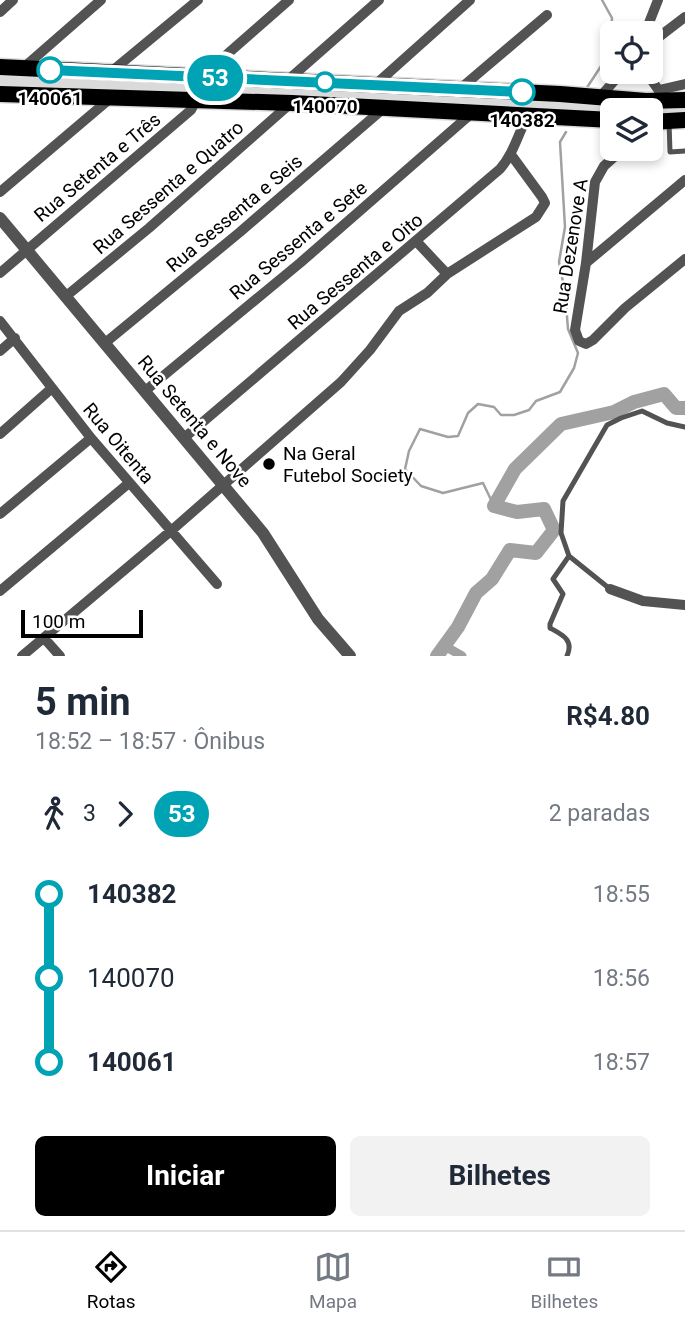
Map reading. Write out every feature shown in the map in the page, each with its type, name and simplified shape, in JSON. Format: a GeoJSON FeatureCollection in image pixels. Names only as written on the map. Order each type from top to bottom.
{"type":"FeatureCollection","features":[{"type":"Feature","properties":{"kind":"main road"},"geometry":{"type":"LineString","coordinates":[[0,67],[600,97],[663,96],[685,100]]}},
{"type":"Feature","properties":{"kind":"main road"},"geometry":{"type":"LineString","coordinates":[[526,92],[529,102],[528,116]]}},
{"type":"Feature","properties":{"kind":"main road"},"geometry":{"type":"LineString","coordinates":[[0,94],[292,103],[600,120]]}},
{"type":"Feature","properties":{"kind":"main road"},"geometry":{"type":"LineString","coordinates":[[558,118],[551,108],[552,102],[560,94]]}},
{"type":"Feature","properties":{"kind":"street"},"geometry":{"type":"LineString","coordinates":[[0,12],[13,0]]}},
{"type":"Feature","properties":{"kind":"street"},"geometry":{"type":"LineString","coordinates":[[22,69],[101,0]]}},
{"type":"Feature","properties":{"kind":"street"},"geometry":{"type":"LineString","coordinates":[[110,73],[198,0]]}},
{"type":"Feature","properties":{"kind":"street"},"geometry":{"type":"LineString","coordinates":[[196,100],[200,78],[289,0]]}},
{"type":"Feature","properties":{"kind":"street"},"geometry":{"type":"LineString","coordinates":[[288,80],[379,0]]}},
{"type":"Feature","properties":{"kind":"street"},"geometry":{"type":"LineString","coordinates":[[374,85],[470,0]]}},
{"type":"Feature","properties":{"kind":"street"},"geometry":{"type":"LineString","coordinates":[[649,21],[656,1]]}},
{"type":"Feature","properties":{"kind":"street"},"geometry":{"type":"LineString","coordinates":[[460,89],[547,15]]}},
{"type":"Feature","properties":{"kind":"street"},"geometry":{"type":"LineString","coordinates":[[663,33],[685,16]]}},
{"type":"Feature","properties":{"kind":"street"},"geometry":{"type":"LineString","coordinates":[[600,97],[611,84]]}},
{"type":"Feature","properties":{"kind":"street"},"geometry":{"type":"LineString","coordinates":[[654,84],[663,96],[685,84]]}},
{"type":"Feature","properties":{"kind":"street"},"geometry":{"type":"LineString","coordinates":[[0,192],[112,97]]}},
{"type":"Feature","properties":{"kind":"street","name":"Rua Setenta e Três"},"geometry":{"type":"LineString","coordinates":[[0,273],[191,110],[196,100]]}},
{"type":"Feature","properties":{"kind":"street","name":"Rua Sessenta e Quatro"},"geometry":{"type":"LineString","coordinates":[[65,297],[149,228],[292,103]]}},
{"type":"Feature","properties":{"kind":"street","name":"Rua Sessenta e Seis"},"geometry":{"type":"LineString","coordinates":[[105,343],[384,108]]}},
{"type":"Feature","properties":{"kind":"street","name":"Rua Sessenta e Sete"},"geometry":{"type":"LineString","coordinates":[[145,391],[300,263],[472,113]]}},
{"type":"Feature","properties":{"kind":"street","name":"Rua Sessenta e Oito"},"geometry":{"type":"LineString","coordinates":[[184,438],[486,183],[512,156],[528,116]]}},
{"type":"Feature","properties":{"kind":"street"},"geometry":{"type":"LineString","coordinates":[[22,656],[172,530],[341,382],[399,312],[447,274],[536,217],[545,203],[512,156]]}},
{"type":"Feature","properties":{"kind":"street","name":"Rua Dezenove A"},"geometry":{"type":"LineString","coordinates":[[610,161],[595,182],[575,330],[577,337],[582,343],[593,340],[625,308],[685,259]]}},
{"type":"Feature","properties":{"kind":"street"},"geometry":{"type":"LineString","coordinates":[[586,263],[685,180]]}},
{"type":"Feature","properties":{"kind":"street","name":"Rua Setenta e Nove"},"geometry":{"type":"LineString","coordinates":[[0,218],[263,533],[318,619],[350,656]]}},
{"type":"Feature","properties":{"kind":"street"},"geometry":{"type":"LineString","coordinates":[[417,242],[447,274]]}},
{"type":"Feature","properties":{"kind":"street","name":"Rua Oitenta"},"geometry":{"type":"LineString","coordinates":[[0,321],[129,483],[217,584]]}},
{"type":"Feature","properties":{"kind":"street"},"geometry":{"type":"LineString","coordinates":[[0,351],[15,338]]}},
{"type":"Feature","properties":{"kind":"street"},"geometry":{"type":"LineString","coordinates":[[0,434],[52,388]]}},
{"type":"Feature","properties":{"kind":"street"},"geometry":{"type":"LineString","coordinates":[[0,514],[92,438]]}},
{"type":"Feature","properties":{"kind":"street"},"geometry":{"type":"LineString","coordinates":[[0,591],[129,483]]}},
{"type":"Feature","properties":{"kind":"street"},"geometry":{"type":"LineString","coordinates":[[610,589],[643,601],[685,606]]}},
{"type":"Feature","properties":{"kind":"street"},"geometry":{"type":"LineString","coordinates":[[44,638],[60,656]]}},
{"type":"Feature","properties":{"kind":"lane"},"geometry":{"type":"LineString","coordinates":[[677,121],[670,152],[685,151]]}},
{"type":"Feature","properties":{"kind":"lane"},"geometry":{"type":"LineString","coordinates":[[610,589],[569,556],[561,533],[562,501],[607,425],[642,411],[667,423],[685,427]]}},
{"type":"Feature","properties":{"kind":"lane"},"geometry":{"type":"LineString","coordinates":[[567,656],[570,648],[568,640],[550,628],[550,624],[563,594],[553,579],[569,556]]}},
{"type":"Feature","properties":{"kind":"shaded area"},"geometry":{"type":"Polygon","coordinates":[[[0,72],[600,98],[600,116],[0,89],[0,72]]]}},
{"type":"Feature","properties":{"kind":"shaded area"},"geometry":{"type":"Polygon","coordinates":[[[663,101],[685,102],[685,117],[663,118],[663,101]]]}},
{"type":"Feature","properties":{"kind":"waterway"},"geometry":{"type":"LineString","coordinates":[[586,89],[609,54],[612,18],[602,0]]}},
{"type":"Feature","properties":{"kind":"waterway"},"geometry":{"type":"LineString","coordinates":[[494,506],[483,483],[443,493],[421,486],[405,469],[409,451],[420,429],[448,437],[458,436],[468,413],[478,404],[494,407],[501,415],[514,415],[529,410],[536,401],[560,392],[574,368],[578,353],[568,329],[559,262],[565,227],[560,142],[566,132]]}},
{"type":"Feature","properties":{"kind":"waterway"},"geometry":{"type":"LineString","coordinates":[[437,656],[458,627],[476,593],[492,579],[510,550],[536,553],[554,530],[544,509],[517,512],[494,506],[515,469],[561,424],[614,412],[634,402],[664,394],[676,408],[685,408]]}},
{"type":"Feature","properties":{"kind":"waterway"},"geometry":{"type":"LineString","coordinates":[[443,645],[462,656]]}},
{"type":"Feature","properties":{"kind":"bus line","name":"53"},"geometry":{"type":"LineString","coordinates":[[50,70],[522,92]]}},
{"type":"Feature","properties":{"kind":"place","name":"140061"},"geometry":{"type":"Point","coordinates":[50,70]}},
{"type":"Feature","properties":{"kind":"place","name":"140070"},"geometry":{"type":"Point","coordinates":[325,82]}},
{"type":"Feature","properties":{"kind":"place","name":"140382"},"geometry":{"type":"Point","coordinates":[522,92]}},
{"type":"Feature","properties":{"kind":"place","name":"Na Geral Futebol Society"},"geometry":{"type":"Point","coordinates":[269,464]}}]}
